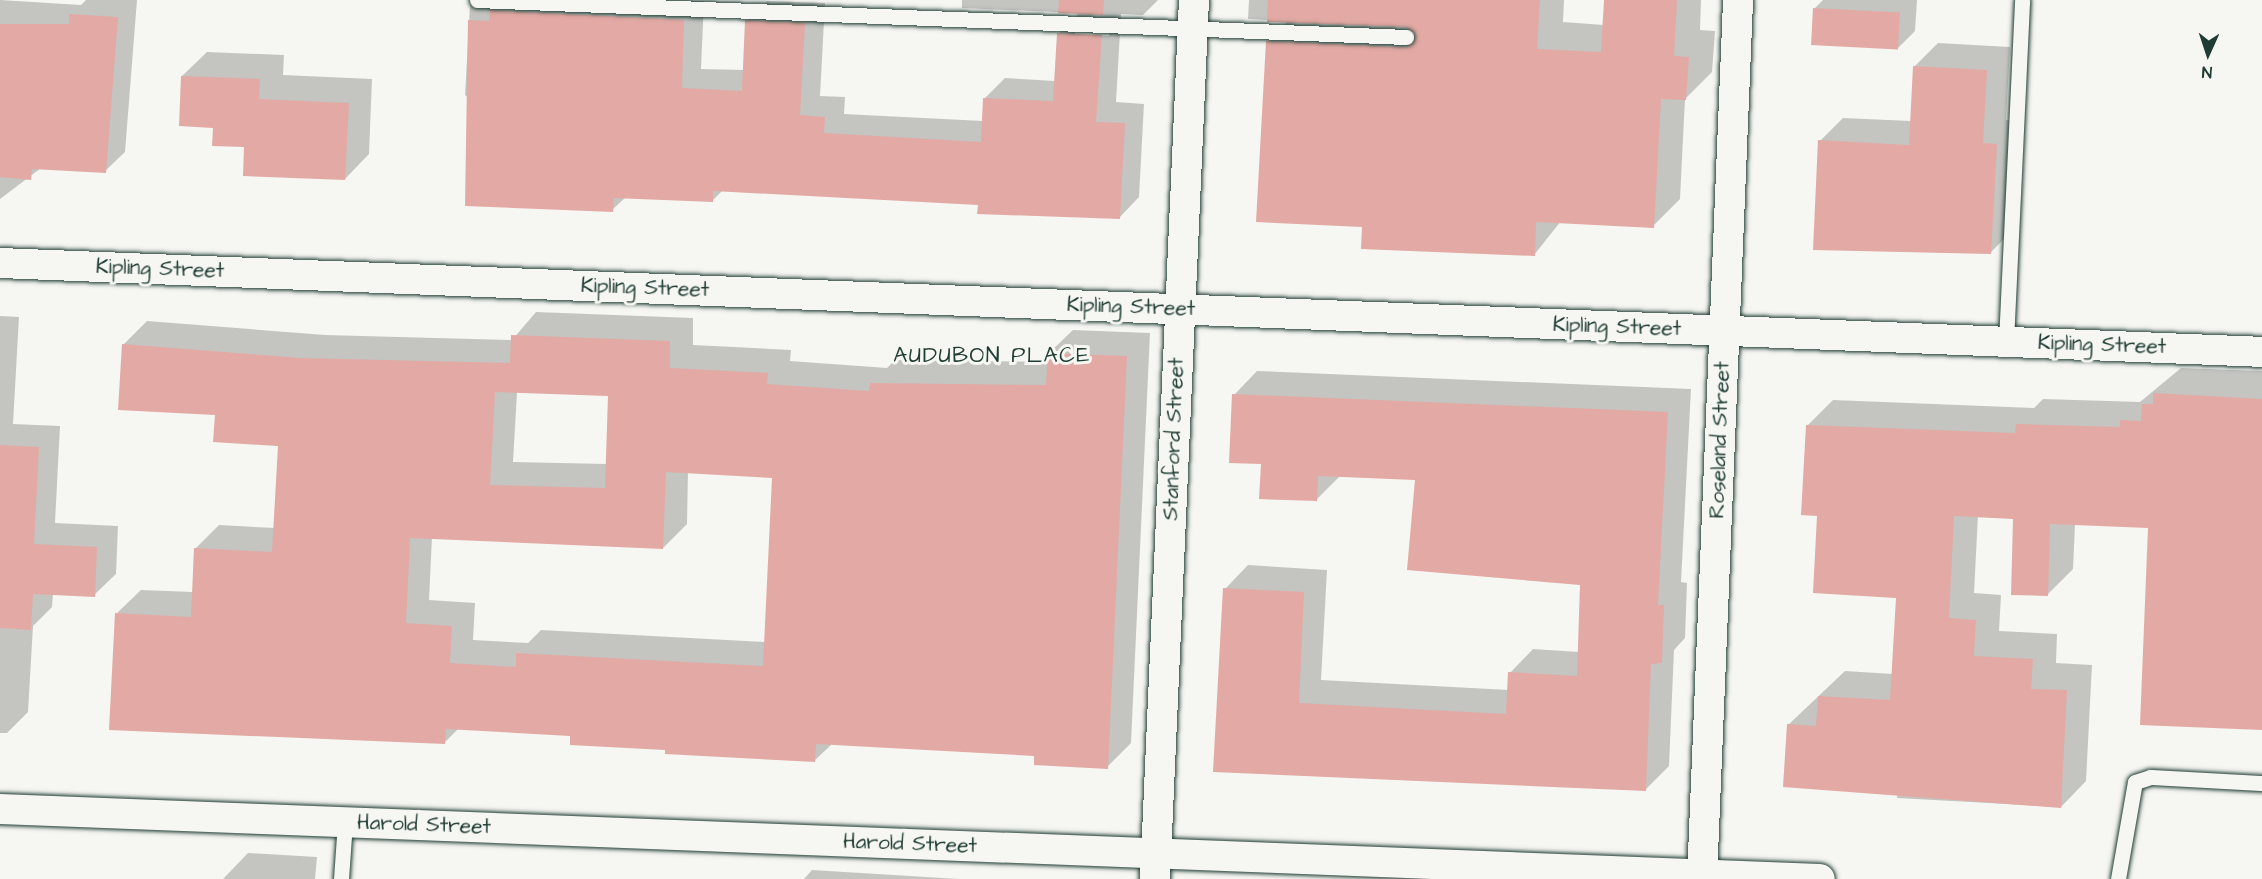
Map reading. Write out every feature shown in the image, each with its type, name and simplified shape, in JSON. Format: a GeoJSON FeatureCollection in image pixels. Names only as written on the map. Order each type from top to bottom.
{"type":"FeatureCollection","features":[{"type":"Feature","properties":{"kind":"street","name":"Roseland Street"},"geometry":{"type":"LineString","coordinates":[[1702,877],[1738,0]]}},
{"type":"Feature","properties":{"kind":"street","name":"Stanford Street"},"geometry":{"type":"LineString","coordinates":[[1155,867],[1193,14]]}},
{"type":"Feature","properties":{"kind":"street","name":"Kipling Street"},"geometry":{"type":"LineString","coordinates":[[0,263],[2262,352]]}},
{"type":"Feature","properties":{"kind":"street","name":"Harold Street"},"geometry":{"type":"LineString","coordinates":[[0,809],[345,822],[1155,867],[1820,879]]}},
{"type":"Feature","properties":{"kind":"lane"},"geometry":{"type":"LineString","coordinates":[[477,0],[1193,14],[1406,37]]}},
{"type":"Feature","properties":{"kind":"lane"},"geometry":{"type":"LineString","coordinates":[[2006,342],[2022,0]]}},
{"type":"Feature","properties":{"kind":"lane"},"geometry":{"type":"LineString","coordinates":[[2118,879],[2135,782],[2150,777],[2262,783]]}},
{"type":"Feature","properties":{"kind":"lane"},"geometry":{"type":"LineString","coordinates":[[340,879],[345,822]]}},
{"type":"Feature","properties":{"kind":"building"},"geometry":{"type":"Polygon","coordinates":[[[1059,0],[1104,0],[1103,15],[1058,13],[1059,0]]]}},
{"type":"Feature","properties":{"kind":"building"},"geometry":{"type":"Polygon","coordinates":[[[1268,0],[1540,0],[1537,49],[1601,52],[1604,0],[1677,0],[1674,56],[1689,57],[1686,100],[1661,99],[1654,228],[1536,222],[1535,256],[1361,249],[1362,227],[1256,222],[1266,41],[1406,47],[1416,38],[1406,27],[1267,22],[1268,0]]]}},
{"type":"Feature","properties":{"kind":"building"},"geometry":{"type":"Polygon","coordinates":[[[1813,8],[1900,13],[1898,50],[1811,45],[1813,8]]]}},
{"type":"Feature","properties":{"kind":"building"},"geometry":{"type":"Polygon","coordinates":[[[490,10],[684,20],[682,88],[742,91],[745,20],[805,23],[800,115],[825,117],[824,133],[981,142],[983,98],[1053,101],[1057,33],[1102,35],[1096,122],[1125,123],[1120,219],[977,214],[978,205],[713,191],[713,202],[614,198],[613,212],[465,206],[468,20],[489,21],[490,10]]]}},
{"type":"Feature","properties":{"kind":"building"},"geometry":{"type":"Polygon","coordinates":[[[69,14],[118,17],[106,173],[32,169],[31,180],[0,177],[0,24],[69,24],[69,14]]]}},
{"type":"Feature","properties":{"kind":"building"},"geometry":{"type":"Polygon","coordinates":[[[1913,66],[1987,70],[1983,143],[1997,144],[1991,254],[1813,250],[1818,140],[1909,145],[1913,66]]]}},
{"type":"Feature","properties":{"kind":"building"},"geometry":{"type":"Polygon","coordinates":[[[181,76],[260,79],[259,99],[349,103],[345,180],[243,176],[244,147],[212,146],[213,128],[179,126],[181,76]]]}},
{"type":"Feature","properties":{"kind":"building"},"geometry":{"type":"Polygon","coordinates":[[[511,335],[670,341],[670,368],[768,373],[767,384],[869,391],[870,383],[1046,385],[1048,353],[1127,356],[1108,769],[1034,765],[1034,756],[816,744],[815,762],[665,754],[665,750],[570,745],[570,736],[446,729],[445,744],[109,730],[115,613],[191,617],[194,548],[272,552],[278,446],[213,442],[215,415],[118,410],[122,344],[300,358],[510,363],[511,335]],[[495,392],[490,485],[605,488],[608,396],[495,392]],[[666,472],[663,549],[410,538],[406,623],[452,626],[450,663],[516,667],[516,653],[763,666],[772,478],[666,472]]]}},
{"type":"Feature","properties":{"kind":"building"},"geometry":{"type":"Polygon","coordinates":[[[2153,393],[2262,399],[2262,730],[2140,725],[2148,528],[2050,524],[2048,596],[2011,595],[2013,519],[1954,516],[1949,618],[1976,620],[1974,656],[2033,659],[2031,689],[2067,690],[2061,808],[1783,787],[1787,724],[1816,726],[1818,696],[1890,700],[1896,598],[1813,593],[1817,516],[1801,515],[1806,425],[2015,433],[2016,424],[2120,427],[2120,420],[2141,421],[2142,404],[2153,404],[2153,393]]]}},
{"type":"Feature","properties":{"kind":"building"},"geometry":{"type":"Polygon","coordinates":[[[1232,394],[1668,412],[1658,605],[1664,605],[1662,663],[1651,664],[1646,791],[1213,772],[1223,588],[1304,592],[1299,703],[1506,714],[1508,672],[1577,676],[1580,585],[1407,570],[1415,480],[1318,476],[1317,501],[1259,499],[1261,464],[1229,463],[1232,394]]]}},
{"type":"Feature","properties":{"kind":"building"},"geometry":{"type":"Polygon","coordinates":[[[0,445],[39,447],[34,544],[97,547],[95,597],[33,594],[31,630],[0,628],[0,445]]]}},
{"type":"Feature","properties":{"kind":"district","name":"AUDUBON PLACE"},"geometry":{"type":"Point","coordinates":[992,356]}}]}
